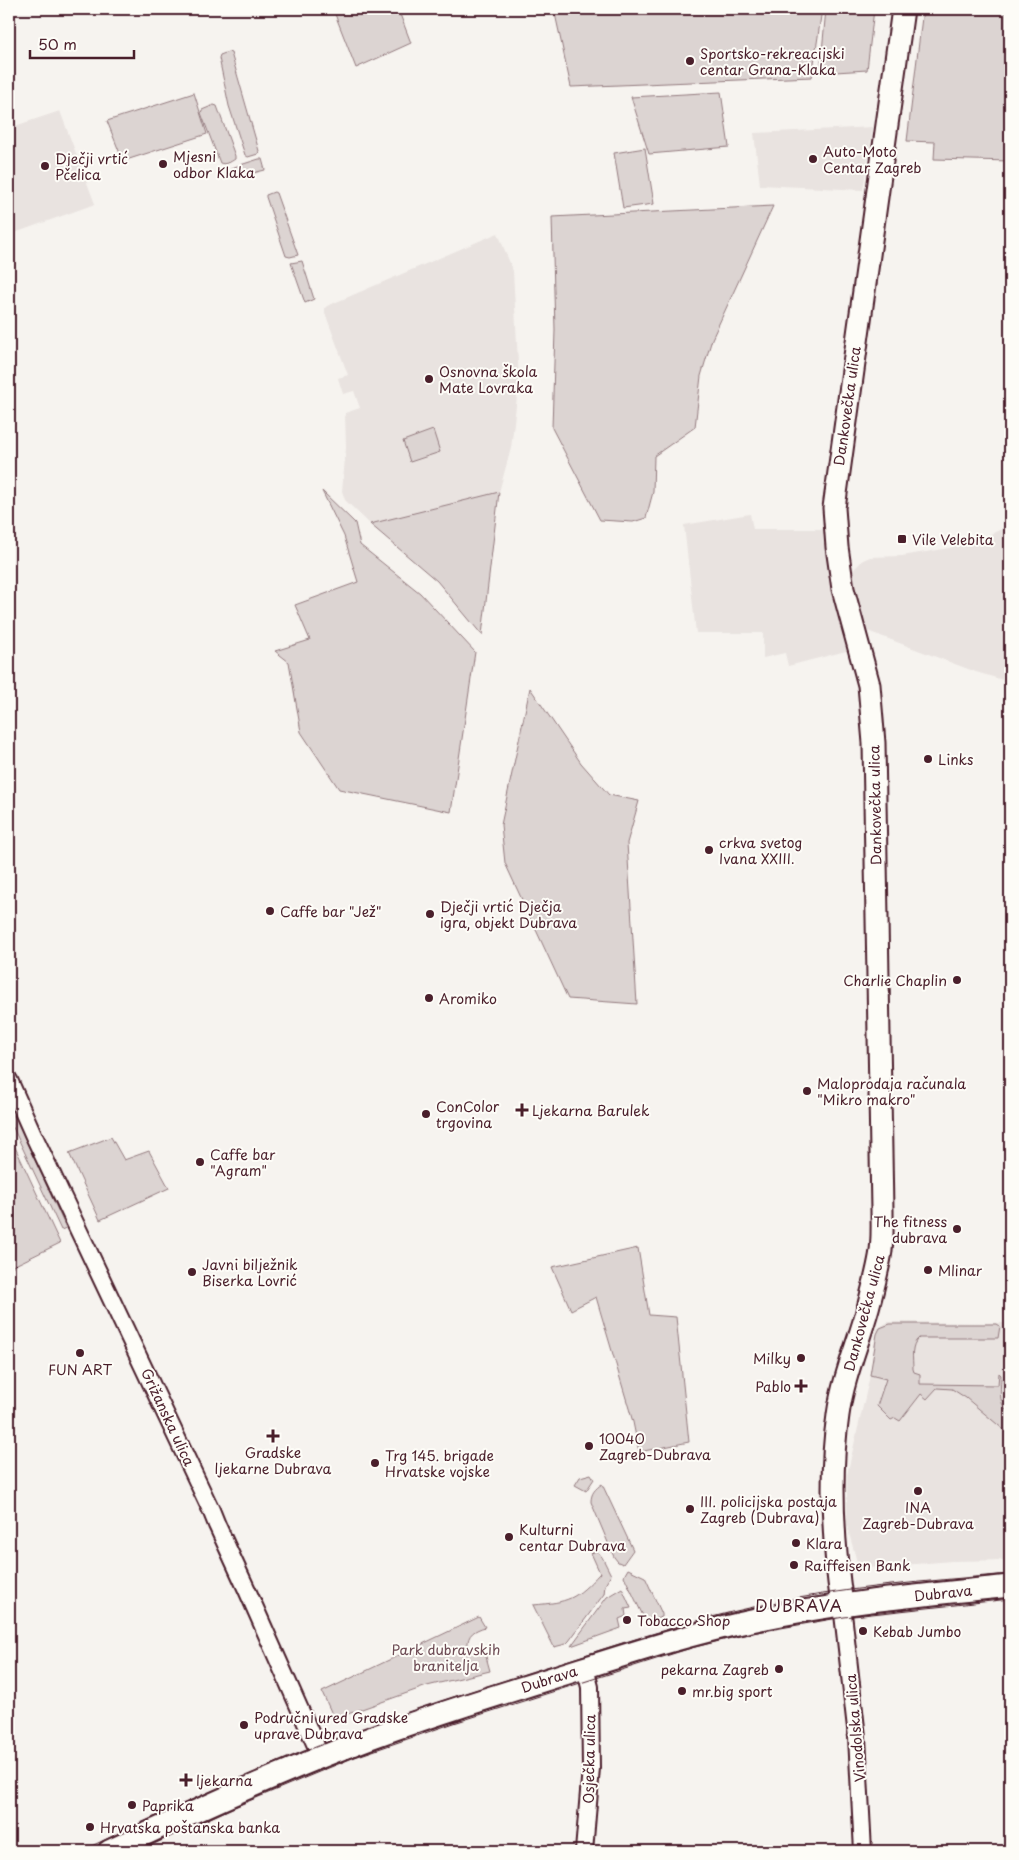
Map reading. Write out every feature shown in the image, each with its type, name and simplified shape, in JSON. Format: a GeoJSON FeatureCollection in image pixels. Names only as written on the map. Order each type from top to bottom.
{"type":"FeatureCollection","features":[{"type":"Feature","properties":{"kind":"main road","name":"Dankovečka ulica"},"geometry":{"type":"LineString","coordinates":[[842,1605],[834,1534],[836,1428],[842,1394],[851,1359],[868,1308],[880,1255],[882,1211],[872,706],[864,665],[843,589],[834,508],[902,9]]}},
{"type":"Feature","properties":{"kind":"main road","name":"Dubrava"},"geometry":{"type":"LineString","coordinates":[[109,1851],[232,1795],[321,1757],[397,1728],[585,1668],[724,1627],[779,1615],[842,1605],[1010,1586]]}},
{"type":"Feature","properties":{"kind":"street","name":"Grižanska ulica"},"geometry":{"type":"LineString","coordinates":[[9,1080],[36,1142],[207,1501],[321,1757]]}},
{"type":"Feature","properties":{"kind":"street","name":"Vinodolska ulica"},"geometry":{"type":"LineString","coordinates":[[842,1605],[857,1737],[863,1851]]}},
{"type":"Feature","properties":{"kind":"street","name":"Osječka ulica"},"geometry":{"type":"LineString","coordinates":[[584,1851],[591,1768],[590,1687],[585,1668]]}},
{"type":"Feature","properties":{"kind":"shaded area","name":"Dječji vrtić Pčelica"},"geometry":{"type":"Polygon","coordinates":[[[60,111],[95,204],[9,235],[9,128],[60,111]]]}},
{"type":"Feature","properties":{"kind":"shaded area","name":"Auto-Moto Centar Zagreb"},"geometry":{"type":"Polygon","coordinates":[[[873,127],[863,190],[760,185],[754,133],[873,127]]]}},
{"type":"Feature","properties":{"kind":"shaded area","name":"Osnovna škola Mate Lovraka"},"geometry":{"type":"Polygon","coordinates":[[[498,233],[513,271],[519,380],[511,448],[499,492],[370,524],[345,500],[342,491],[346,448],[345,413],[360,408],[354,391],[343,394],[338,378],[348,375],[325,313],[325,308],[498,233]]]}},
{"type":"Feature","properties":{"kind":"shaded area"},"geometry":{"type":"Polygon","coordinates":[[[750,514],[753,529],[825,529],[829,573],[850,650],[788,666],[785,653],[763,658],[763,633],[696,633],[684,525],[750,514]]]}},
{"type":"Feature","properties":{"kind":"shaded area"},"geometry":{"type":"Polygon","coordinates":[[[1010,525],[1010,682],[976,672],[865,630],[852,582],[853,570],[863,560],[870,557],[902,556],[949,548],[991,534],[1010,525]]]}},
{"type":"Feature","properties":{"kind":"shaded area"},"geometry":{"type":"Polygon","coordinates":[[[888,1322],[1010,1323],[1010,1560],[952,1561],[867,1568],[857,1562],[847,1526],[847,1475],[869,1380],[877,1329],[888,1322]]]}},
{"type":"Feature","properties":{"kind":"green space"},"geometry":{"type":"Polygon","coordinates":[[[333,9],[398,9],[411,43],[356,68],[333,9]]]}},
{"type":"Feature","properties":{"kind":"green space","name":"Sportsko-rekreacijski centar Grana-Klaka"},"geometry":{"type":"Polygon","coordinates":[[[554,9],[822,9],[812,77],[571,87],[554,9]]]}},
{"type":"Feature","properties":{"kind":"green space"},"geometry":{"type":"Polygon","coordinates":[[[826,9],[874,9],[867,70],[820,73],[826,9]]]}},
{"type":"Feature","properties":{"kind":"green space"},"geometry":{"type":"Polygon","coordinates":[[[923,9],[1010,9],[1010,161],[934,159],[935,142],[907,141],[923,9]]]}},
{"type":"Feature","properties":{"kind":"green space"},"geometry":{"type":"Polygon","coordinates":[[[228,52],[231,53],[259,151],[258,154],[248,157],[245,155],[229,106],[219,58],[220,55],[228,52]]]}},
{"type":"Feature","properties":{"kind":"green space"},"geometry":{"type":"Polygon","coordinates":[[[721,92],[729,147],[649,154],[631,97],[721,92]]]}},
{"type":"Feature","properties":{"kind":"green space"},"geometry":{"type":"Polygon","coordinates":[[[194,93],[207,134],[123,161],[107,121],[194,93]]]}},
{"type":"Feature","properties":{"kind":"green space"},"geometry":{"type":"Polygon","coordinates":[[[214,105],[217,106],[235,156],[235,159],[222,164],[201,113],[202,110],[214,105]]]}},
{"type":"Feature","properties":{"kind":"green space"},"geometry":{"type":"Polygon","coordinates":[[[645,148],[654,204],[623,208],[614,153],[645,148]]]}},
{"type":"Feature","properties":{"kind":"green space"},"geometry":{"type":"Polygon","coordinates":[[[262,159],[265,170],[241,176],[235,174],[231,168],[262,159]]]}},
{"type":"Feature","properties":{"kind":"green space"},"geometry":{"type":"Polygon","coordinates":[[[276,193],[298,255],[286,256],[266,197],[266,195],[276,193]]]}},
{"type":"Feature","properties":{"kind":"green space"},"geometry":{"type":"Polygon","coordinates":[[[773,206],[712,339],[701,376],[695,427],[654,456],[653,492],[646,518],[633,522],[600,520],[552,428],[555,330],[552,217],[773,206]]]}},
{"type":"Feature","properties":{"kind":"green space"},"geometry":{"type":"Polygon","coordinates":[[[302,261],[314,299],[305,303],[291,263],[302,261]]]}},
{"type":"Feature","properties":{"kind":"green space"},"geometry":{"type":"Polygon","coordinates":[[[433,430],[440,452],[410,462],[403,441],[433,430]]]}},
{"type":"Feature","properties":{"kind":"green space"},"geometry":{"type":"Polygon","coordinates":[[[322,491],[355,523],[360,545],[420,593],[475,652],[451,812],[339,789],[301,732],[289,662],[275,651],[310,640],[295,605],[358,582],[344,536],[322,491]]]}},
{"type":"Feature","properties":{"kind":"green space"},"geometry":{"type":"Polygon","coordinates":[[[499,492],[482,635],[437,581],[370,524],[499,492]]]}},
{"type":"Feature","properties":{"kind":"green space"},"geometry":{"type":"Polygon","coordinates":[[[530,688],[581,763],[609,795],[639,801],[627,843],[637,1004],[568,999],[505,863],[501,825],[530,688]]]}},
{"type":"Feature","properties":{"kind":"green space"},"geometry":{"type":"Polygon","coordinates":[[[9,1103],[66,1228],[61,1230],[9,1119],[9,1103]]]}},
{"type":"Feature","properties":{"kind":"green space"},"geometry":{"type":"Polygon","coordinates":[[[111,1137],[124,1160],[149,1151],[169,1188],[100,1220],[69,1153],[111,1137]]]}},
{"type":"Feature","properties":{"kind":"green space"},"geometry":{"type":"Polygon","coordinates":[[[14,1145],[60,1243],[9,1268],[9,1243],[13,1241],[9,1232],[9,1192],[11,1191],[9,1186],[9,1148],[14,1145]]]}},
{"type":"Feature","properties":{"kind":"green space"},"geometry":{"type":"Polygon","coordinates":[[[638,1248],[649,1315],[676,1317],[689,1442],[639,1452],[633,1422],[596,1297],[571,1310],[552,1267],[638,1248]]]}},
{"type":"Feature","properties":{"kind":"green space"},"geometry":{"type":"Polygon","coordinates":[[[890,1324],[997,1324],[1000,1326],[998,1338],[919,1338],[913,1348],[913,1369],[914,1372],[920,1374],[920,1384],[998,1385],[999,1373],[1001,1375],[1001,1401],[1010,1413],[1010,1435],[966,1398],[952,1389],[937,1388],[927,1399],[921,1394],[900,1421],[895,1418],[891,1420],[877,1406],[886,1379],[870,1375],[877,1334],[880,1328],[890,1324]]]}},
{"type":"Feature","properties":{"kind":"green space"},"geometry":{"type":"Polygon","coordinates":[[[591,1474],[594,1479],[586,1491],[575,1485],[580,1477],[591,1474]]]}},
{"type":"Feature","properties":{"kind":"green space"},"geometry":{"type":"Polygon","coordinates":[[[602,1484],[633,1550],[623,1564],[614,1557],[591,1502],[594,1492],[602,1484]]]}},
{"type":"Feature","properties":{"kind":"green space"},"geometry":{"type":"Polygon","coordinates":[[[597,1551],[611,1575],[605,1585],[604,1594],[569,1641],[566,1644],[554,1647],[533,1605],[563,1601],[584,1589],[600,1573],[591,1553],[597,1551]]]}},
{"type":"Feature","properties":{"kind":"green space"},"geometry":{"type":"Polygon","coordinates":[[[628,1569],[645,1577],[662,1617],[646,1622],[624,1576],[628,1569]]]}},
{"type":"Feature","properties":{"kind":"green space"},"geometry":{"type":"Polygon","coordinates":[[[622,1588],[631,1608],[625,1609],[626,1616],[619,1619],[621,1628],[571,1646],[607,1597],[622,1588]]]}},
{"type":"Feature","properties":{"kind":"green space","name":"Park dubravskih branitelja"},"geometry":{"type":"Polygon","coordinates":[[[479,1617],[485,1627],[472,1633],[468,1646],[474,1651],[485,1653],[490,1671],[427,1686],[342,1716],[332,1714],[322,1692],[479,1617]]]}},
{"type":"Feature","properties":{"kind":"tram line"},"geometry":{"type":"LineString","coordinates":[[81,1851],[212,1791],[346,1735],[443,1700],[649,1635],[730,1612],[820,1594],[915,1582],[1010,1574]]}},
{"type":"Feature","properties":{"kind":"tram line"},"geometry":{"type":"LineString","coordinates":[[139,1851],[232,1808],[355,1757],[454,1723],[691,1648],[752,1633],[844,1617],[1010,1599]]}},
{"type":"Feature","properties":{"kind":"place","name":"Sportsko-rekreacijski centar Grana-Klaka"},"geometry":{"type":"Point","coordinates":[690,61]}},
{"type":"Feature","properties":{"kind":"place","name":"Auto-Moto Centar Zagreb"},"geometry":{"type":"Point","coordinates":[813,159]}},
{"type":"Feature","properties":{"kind":"place","name":"Mjesni odbor Klaka"},"geometry":{"type":"Point","coordinates":[163,164]}},
{"type":"Feature","properties":{"kind":"place","name":"Dječji vrtić Pčelica"},"geometry":{"type":"Point","coordinates":[45,166]}},
{"type":"Feature","properties":{"kind":"place","name":"Osnovna škola Mate Lovraka"},"geometry":{"type":"Point","coordinates":[429,379]}},
{"type":"Feature","properties":{"kind":"place","name":"Vile Velebita"},"geometry":{"type":"Point","coordinates":[902,539]}},
{"type":"Feature","properties":{"kind":"place","name":"Links"},"geometry":{"type":"Point","coordinates":[928,759]}},
{"type":"Feature","properties":{"kind":"place","name":"crkva svetog Ivana XXIII."},"geometry":{"type":"Point","coordinates":[709,850]}},
{"type":"Feature","properties":{"kind":"place","name":"Caffe bar \"Jež\""},"geometry":{"type":"Point","coordinates":[270,911]}},
{"type":"Feature","properties":{"kind":"place","name":"Dječji vrtić Dječja igra, objekt Dubrava"},"geometry":{"type":"Point","coordinates":[430,914]}},
{"type":"Feature","properties":{"kind":"place","name":"Charlie Chaplin"},"geometry":{"type":"Point","coordinates":[957,980]}},
{"type":"Feature","properties":{"kind":"place","name":"Aromiko"},"geometry":{"type":"Point","coordinates":[429,998]}},
{"type":"Feature","properties":{"kind":"place","name":"Maloprodaja računala \"Mikro makro\""},"geometry":{"type":"Point","coordinates":[807,1091]}},
{"type":"Feature","properties":{"kind":"place","name":"Ljekarna Barulek"},"geometry":{"type":"Point","coordinates":[522,1110]}},
{"type":"Feature","properties":{"kind":"place","name":"ConColor trgovina"},"geometry":{"type":"Point","coordinates":[426,1114]}},
{"type":"Feature","properties":{"kind":"place","name":"Caffe bar \"Agram\""},"geometry":{"type":"Point","coordinates":[200,1162]}},
{"type":"Feature","properties":{"kind":"place","name":"The fitness dubrava"},"geometry":{"type":"Point","coordinates":[957,1229]}},
{"type":"Feature","properties":{"kind":"place","name":"Mlinar"},"geometry":{"type":"Point","coordinates":[928,1270]}},
{"type":"Feature","properties":{"kind":"place","name":"Javni bilježnik Biserka Lovrić"},"geometry":{"type":"Point","coordinates":[192,1272]}},
{"type":"Feature","properties":{"kind":"place","name":"FUN ART"},"geometry":{"type":"Point","coordinates":[80,1353]}},
{"type":"Feature","properties":{"kind":"place","name":"Milky"},"geometry":{"type":"Point","coordinates":[801,1358]}},
{"type":"Feature","properties":{"kind":"place","name":"Pablo"},"geometry":{"type":"Point","coordinates":[801,1386]}},
{"type":"Feature","properties":{"kind":"place","name":"Gradske ljekarne Dubrava"},"geometry":{"type":"Point","coordinates":[273,1436]}},
{"type":"Feature","properties":{"kind":"place","name":"10040 Zagreb-Dubrava"},"geometry":{"type":"Point","coordinates":[589,1446]}},
{"type":"Feature","properties":{"kind":"place","name":"Trg 145. brigade Hrvatske vojske"},"geometry":{"type":"Point","coordinates":[375,1463]}},
{"type":"Feature","properties":{"kind":"place","name":"INA Zagreb-Dubrava"},"geometry":{"type":"Point","coordinates":[918,1491]}},
{"type":"Feature","properties":{"kind":"place","name":"III. policijska postaja Zagreb (Dubrava)"},"geometry":{"type":"Point","coordinates":[690,1509]}},
{"type":"Feature","properties":{"kind":"place","name":"Kulturni centar Dubrava"},"geometry":{"type":"Point","coordinates":[509,1537]}},
{"type":"Feature","properties":{"kind":"place","name":"Klara"},"geometry":{"type":"Point","coordinates":[796,1543]}},
{"type":"Feature","properties":{"kind":"place","name":"Raiffeisen Bank"},"geometry":{"type":"Point","coordinates":[794,1565]}},
{"type":"Feature","properties":{"kind":"place","name":"Tobacco Shop"},"geometry":{"type":"Point","coordinates":[627,1620]}},
{"type":"Feature","properties":{"kind":"place","name":"Kebab Jumbo"},"geometry":{"type":"Point","coordinates":[863,1631]}},
{"type":"Feature","properties":{"kind":"place","name":"pekarna Zagreb"},"geometry":{"type":"Point","coordinates":[779,1669]}},
{"type":"Feature","properties":{"kind":"place","name":"mr.big sport"},"geometry":{"type":"Point","coordinates":[682,1691]}},
{"type":"Feature","properties":{"kind":"place","name":"Područni ured Gradske uprave Dubrava"},"geometry":{"type":"Point","coordinates":[244,1725]}},
{"type":"Feature","properties":{"kind":"place","name":"ljekarna"},"geometry":{"type":"Point","coordinates":[186,1780]}},
{"type":"Feature","properties":{"kind":"place","name":"Paprika"},"geometry":{"type":"Point","coordinates":[132,1805]}},
{"type":"Feature","properties":{"kind":"place","name":"Hrvatska poštanska banka"},"geometry":{"type":"Point","coordinates":[90,1827]}},
{"type":"Feature","properties":{"kind":"district","name":"DUBRAVA"},"geometry":{"type":"Point","coordinates":[799,1605]}}]}
